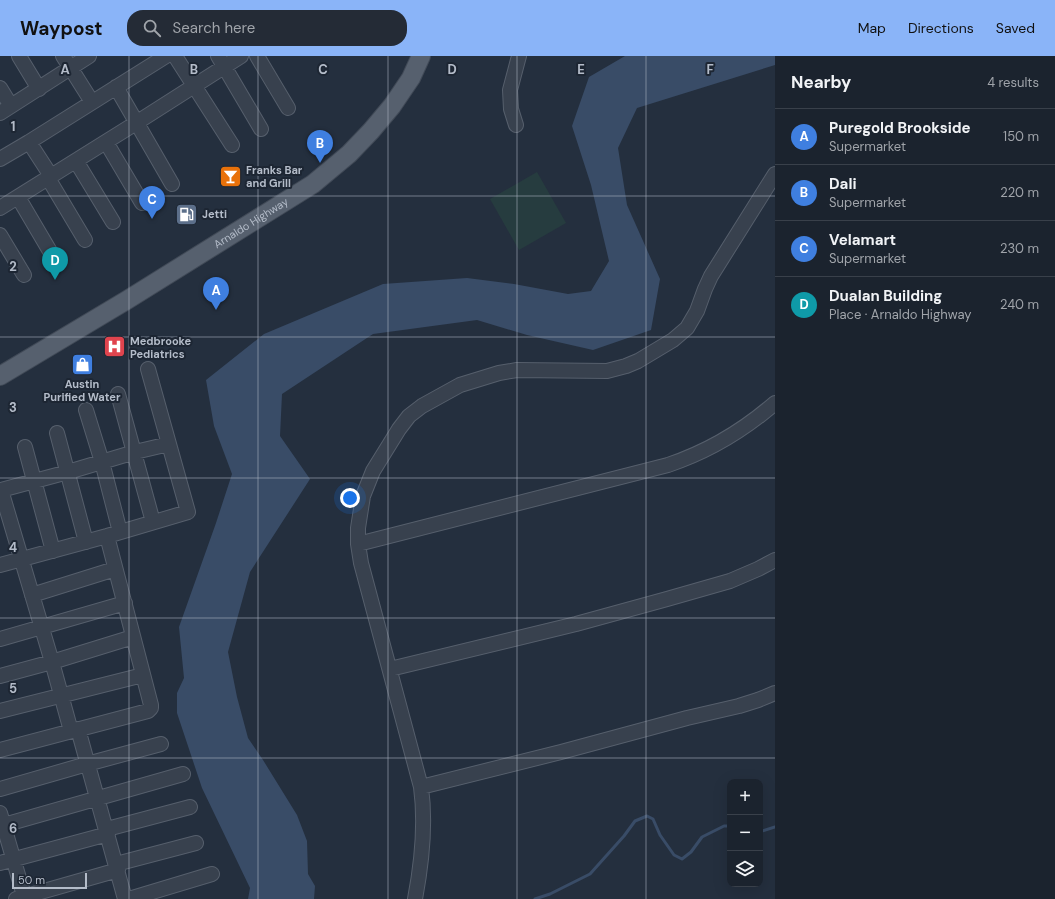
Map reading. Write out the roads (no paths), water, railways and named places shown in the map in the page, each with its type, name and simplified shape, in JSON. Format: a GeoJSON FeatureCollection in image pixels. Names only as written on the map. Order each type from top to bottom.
{"type":"FeatureCollection","features":[{"type":"Feature","properties":{"kind":"main road","name":"Arnaldo Highway"},"geometry":{"type":"LineString","coordinates":[[0,376],[127,300],[314,184],[349,154],[392,106],[411,78],[421,56]]}},
{"type":"Feature","properties":{"kind":"main road","name":"Arnaldo Highway"},"geometry":{"type":"LineString","coordinates":[[0,387],[17,377],[127,300]]}},
{"type":"Feature","properties":{"kind":"street"},"geometry":{"type":"LineString","coordinates":[[19,56],[39,89]]}},
{"type":"Feature","properties":{"kind":"street"},"geometry":{"type":"LineString","coordinates":[[0,88],[6,110],[39,89],[67,62],[89,56]]}},
{"type":"Feature","properties":{"kind":"street"},"geometry":{"type":"LineString","coordinates":[[0,159],[166,56]]}},
{"type":"Feature","properties":{"kind":"street"},"geometry":{"type":"LineString","coordinates":[[175,56],[232,145]]}},
{"type":"Feature","properties":{"kind":"street"},"geometry":{"type":"LineString","coordinates":[[0,208],[193,86],[221,61],[241,56]]}},
{"type":"Feature","properties":{"kind":"street"},"geometry":{"type":"LineString","coordinates":[[257,56],[288,108]]}},
{"type":"Feature","properties":{"kind":"street"},"geometry":{"type":"LineString","coordinates":[[516,125],[511,109],[510,90],[519,56]]}},
{"type":"Feature","properties":{"kind":"street"},"geometry":{"type":"LineString","coordinates":[[221,61],[261,129]]}},
{"type":"Feature","properties":{"kind":"street"},"geometry":{"type":"LineString","coordinates":[[67,62],[92,102]]}},
{"type":"Feature","properties":{"kind":"street"},"geometry":{"type":"LineString","coordinates":[[116,87],[172,184]]}},
{"type":"Feature","properties":{"kind":"street"},"geometry":{"type":"LineString","coordinates":[[29,142],[85,240]]}},
{"type":"Feature","properties":{"kind":"street"},"geometry":{"type":"LineString","coordinates":[[106,142],[142,203]]}},
{"type":"Feature","properties":{"kind":"street"},"geometry":{"type":"LineString","coordinates":[[76,161],[113,222]]}},
{"type":"Feature","properties":{"kind":"street"},"geometry":{"type":"LineString","coordinates":[[415,899],[424,825],[423,798],[361,564],[358,544],[358,528],[363,496],[376,465],[409,416],[422,406],[460,385],[499,373],[517,370],[607,371],[638,361],[673,340],[687,328],[694,318],[709,280],[775,174]]}},
{"type":"Feature","properties":{"kind":"street"},"geometry":{"type":"LineString","coordinates":[[18,197],[51,253]]}},
{"type":"Feature","properties":{"kind":"street"},"geometry":{"type":"LineString","coordinates":[[0,235],[24,275]]}},
{"type":"Feature","properties":{"kind":"street"},"geometry":{"type":"LineString","coordinates":[[0,565],[188,512],[148,369]]}},
{"type":"Feature","properties":{"kind":"street"},"geometry":{"type":"LineString","coordinates":[[118,394],[153,522]]}},
{"type":"Feature","properties":{"kind":"street"},"geometry":{"type":"LineString","coordinates":[[358,544],[680,461],[723,440],[753,421],[775,403]]}},
{"type":"Feature","properties":{"kind":"street"},"geometry":{"type":"LineString","coordinates":[[86,410],[102,462],[120,532]]}},
{"type":"Feature","properties":{"kind":"street"},"geometry":{"type":"LineString","coordinates":[[57,432],[86,542]]}},
{"type":"Feature","properties":{"kind":"street"},"geometry":{"type":"LineString","coordinates":[[126,899],[98,798],[62,696],[1,490],[135,452],[169,444]]}},
{"type":"Feature","properties":{"kind":"street"},"geometry":{"type":"LineString","coordinates":[[25,447],[53,550]]}},
{"type":"Feature","properties":{"kind":"street"},"geometry":{"type":"LineString","coordinates":[[0,750],[148,711],[151,708],[107,536]]}},
{"type":"Feature","properties":{"kind":"street"},"geometry":{"type":"LineString","coordinates":[[390,669],[576,624],[667,599],[730,581],[775,560]]}},
{"type":"Feature","properties":{"kind":"street"},"geometry":{"type":"LineString","coordinates":[[32,595],[116,570]]}},
{"type":"Feature","properties":{"kind":"street"},"geometry":{"type":"LineString","coordinates":[[0,639],[125,603]]}},
{"type":"Feature","properties":{"kind":"street"},"geometry":{"type":"LineString","coordinates":[[0,676],[133,637]]}},
{"type":"Feature","properties":{"kind":"street"},"geometry":{"type":"LineString","coordinates":[[0,711],[143,675]]}},
{"type":"Feature","properties":{"kind":"street"},"geometry":{"type":"LineString","coordinates":[[421,787],[561,752],[687,718],[739,706],[775,693]]}},
{"type":"Feature","properties":{"kind":"street"},"geometry":{"type":"LineString","coordinates":[[0,789],[160,744]]}},
{"type":"Feature","properties":{"kind":"street"},"geometry":{"type":"LineString","coordinates":[[183,774],[98,798],[1,822],[7,861],[22,898],[196,843]]}},
{"type":"Feature","properties":{"kind":"street"},"geometry":{"type":"LineString","coordinates":[[7,861],[190,807]]}},
{"type":"Feature","properties":{"kind":"street"},"geometry":{"type":"LineString","coordinates":[[129,899],[212,874]]}},
{"type":"Feature","properties":{"kind":"water"},"geometry":{"type":"Polygon","coordinates":[[[625,56],[775,56],[775,65],[637,108],[618,148],[627,205],[660,279],[651,330],[593,350],[527,335],[477,320],[373,334],[282,394],[280,436],[310,479],[250,572],[228,652],[237,697],[248,738],[297,815],[307,841],[308,874],[315,886],[314,899],[248,899],[250,888],[202,788],[177,713],[177,693],[184,678],[179,627],[232,474],[214,426],[206,380],[264,334],[383,284],[467,278],[514,284],[568,294],[591,291],[609,261],[591,185],[572,126],[589,77],[625,56]]]}},
{"type":"Feature","properties":{"kind":"waterway"},"geometry":{"type":"LineString","coordinates":[[535,899],[550,894],[590,874],[624,836],[635,821],[647,816],[653,819],[660,835],[674,855],[682,859],[691,852],[702,837],[724,826],[727,826]]}},
{"type":"Feature","properties":{"kind":"waterway"},"geometry":{"type":"LineString","coordinates":[[763,831],[775,827]]}},
{"type":"Feature","properties":{"kind":"place","name":"Dali"},"geometry":{"type":"Point","coordinates":[320,163]}},
{"type":"Feature","properties":{"kind":"place","name":"Franks Bar and Grill"},"geometry":{"type":"Point","coordinates":[231,176]}},
{"type":"Feature","properties":{"kind":"place","name":"Jetti"},"geometry":{"type":"Point","coordinates":[186,214]}},
{"type":"Feature","properties":{"kind":"place","name":"Velamart"},"geometry":{"type":"Point","coordinates":[152,219]}},
{"type":"Feature","properties":{"kind":"place","name":"Dualan Building"},"geometry":{"type":"Point","coordinates":[55,280]}},
{"type":"Feature","properties":{"kind":"place","name":"Puregold Brookside"},"geometry":{"type":"Point","coordinates":[216,310]}},
{"type":"Feature","properties":{"kind":"place","name":"Medbrooke Pediatrics"},"geometry":{"type":"Point","coordinates":[115,347]}},
{"type":"Feature","properties":{"kind":"place","name":"Austin Purified Water"},"geometry":{"type":"Point","coordinates":[82,364]}}]}
